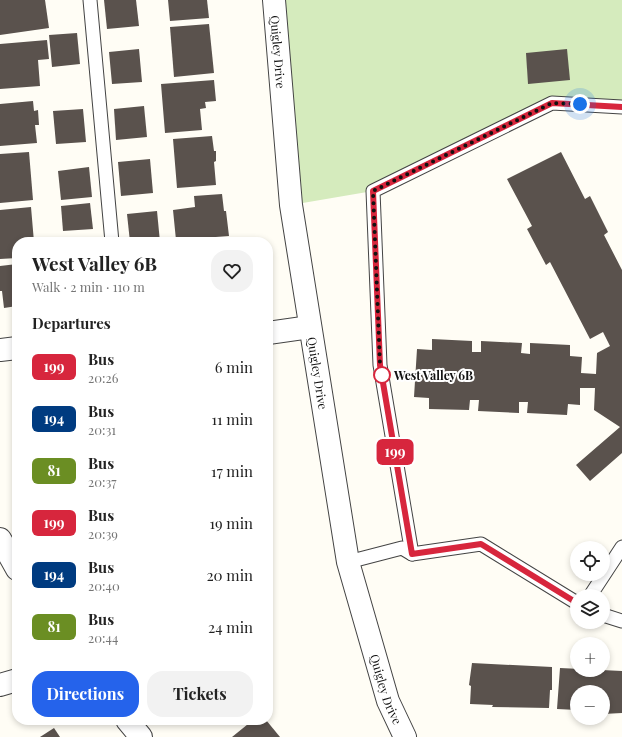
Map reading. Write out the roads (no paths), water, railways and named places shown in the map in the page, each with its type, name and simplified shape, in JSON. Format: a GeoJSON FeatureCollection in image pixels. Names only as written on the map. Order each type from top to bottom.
{"type":"FeatureCollection","features":[{"type":"Feature","properties":{"kind":"street","name":"Quigley Drive"},"geometry":{"type":"LineString","coordinates":[[274,0],[291,205],[348,562],[388,701],[405,737]]}},
{"type":"Feature","properties":{"kind":"street"},"geometry":{"type":"LineString","coordinates":[[273,332],[310,327]]}},
{"type":"Feature","properties":{"kind":"street"},"geometry":{"type":"LineString","coordinates":[[0,350],[12,349]]}},
{"type":"Feature","properties":{"kind":"street"},"geometry":{"type":"LineString","coordinates":[[0,539],[12,560]]}},
{"type":"Feature","properties":{"kind":"street"},"geometry":{"type":"LineString","coordinates":[[0,685],[12,681]]}},
{"type":"Feature","properties":{"kind":"street"},"geometry":{"type":"LineString","coordinates":[[131,725],[141,737]]}},
{"type":"Feature","properties":{"kind":"lane"},"geometry":{"type":"LineString","coordinates":[[90,0],[112,237]]}},
{"type":"Feature","properties":{"kind":"lane"},"geometry":{"type":"LineString","coordinates":[[412,554],[380,365],[373,191],[552,103],[622,107]]}},
{"type":"Feature","properties":{"kind":"lane"},"geometry":{"type":"LineString","coordinates":[[348,562],[402,548],[412,554],[481,544],[570,599]]}},
{"type":"Feature","properties":{"kind":"lane"},"geometry":{"type":"LineString","coordinates":[[595,589],[622,547]]}},
{"type":"Feature","properties":{"kind":"lane"},"geometry":{"type":"LineString","coordinates":[[610,617],[622,621]]}},
{"type":"Feature","properties":{"kind":"place","name":"West Valley 6B"},"geometry":{"type":"Point","coordinates":[382,375]}}]}
